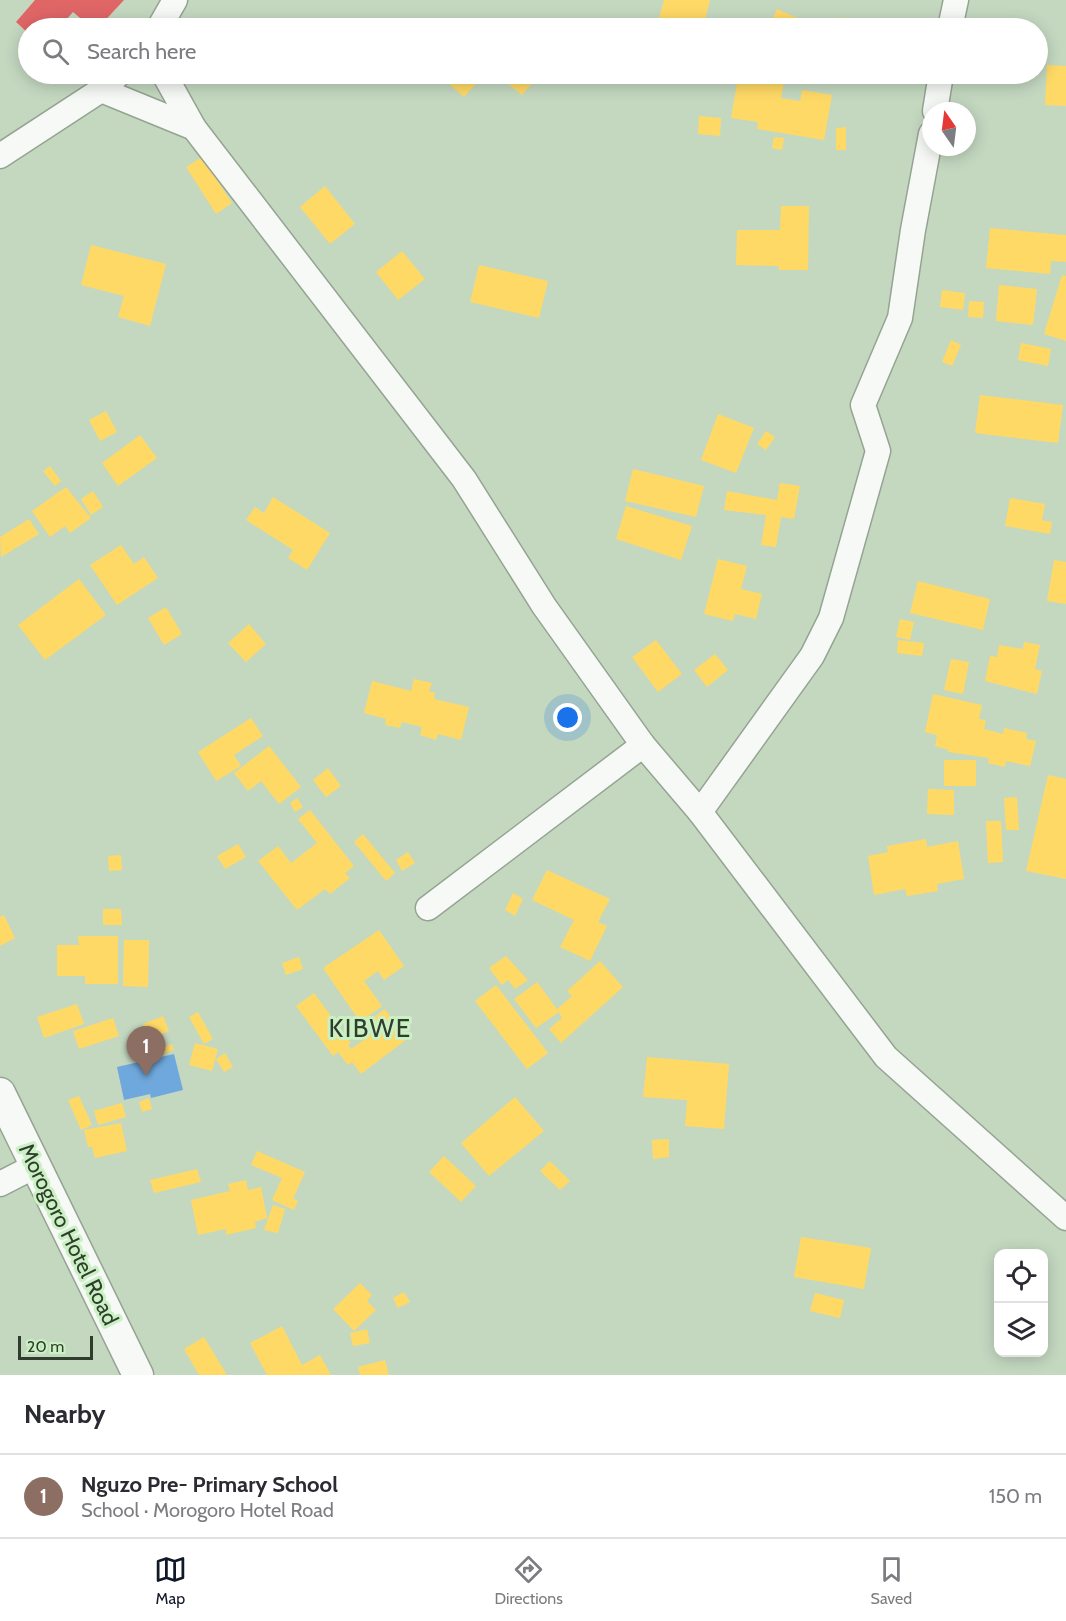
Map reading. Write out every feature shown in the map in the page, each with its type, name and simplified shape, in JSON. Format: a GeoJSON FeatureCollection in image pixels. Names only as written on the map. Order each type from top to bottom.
{"type":"FeatureCollection","features":[{"type":"Feature","properties":{"kind":"street"},"geometry":{"type":"LineString","coordinates":[[165,18],[175,0]]}},
{"type":"Feature","properties":{"kind":"street"},"geometry":{"type":"LineString","coordinates":[[952,18],[956,0]]}},
{"type":"Feature","properties":{"kind":"street"},"geometry":{"type":"LineString","coordinates":[[0,156],[108,84]]}},
{"type":"Feature","properties":{"kind":"street"},"geometry":{"type":"LineString","coordinates":[[170,84],[194,128],[464,479],[544,606],[643,745],[700,812],[886,1057],[1066,1218]]}},
{"type":"Feature","properties":{"kind":"street"},"geometry":{"type":"LineString","coordinates":[[936,102],[939,84]]}},
{"type":"Feature","properties":{"kind":"street"},"geometry":{"type":"LineString","coordinates":[[101,90],[194,128]]}},
{"type":"Feature","properties":{"kind":"street"},"geometry":{"type":"LineString","coordinates":[[700,812],[812,656],[831,618],[878,451],[863,405],[900,318],[927,156]]}},
{"type":"Feature","properties":{"kind":"street"},"geometry":{"type":"LineString","coordinates":[[428,908],[643,745]]}},
{"type":"Feature","properties":{"kind":"street","name":"Morogoro Hotel Road"},"geometry":{"type":"LineString","coordinates":[[0,1094],[138,1375]]}},
{"type":"Feature","properties":{"kind":"street"},"geometry":{"type":"LineString","coordinates":[[0,1184],[37,1166]]}},
{"type":"Feature","properties":{"kind":"building: Homes"},"geometry":{"type":"Polygon","coordinates":[[[664,0],[710,0],[706,18],[659,18],[664,0]]]}},
{"type":"Feature","properties":{"kind":"building: Homes"},"geometry":{"type":"Polygon","coordinates":[[[777,9],[798,18],[773,18],[777,9]]]}},
{"type":"Feature","properties":{"kind":"building: Homes"},"geometry":{"type":"Polygon","coordinates":[[[1048,65],[1066,66],[1066,106],[1045,105],[1048,65]]]}},
{"type":"Feature","properties":{"kind":"building: Homes"},"geometry":{"type":"Polygon","coordinates":[[[449,84],[476,84],[464,97],[449,84]]]}},
{"type":"Feature","properties":{"kind":"building: Homes"},"geometry":{"type":"Polygon","coordinates":[[[508,84],[532,84],[522,95],[508,84]]]}},
{"type":"Feature","properties":{"kind":"building: Homes"},"geometry":{"type":"Polygon","coordinates":[[[737,84],[784,84],[781,98],[800,101],[802,90],[832,95],[824,140],[757,129],[758,122],[731,118],[737,84]]]}},
{"type":"Feature","properties":{"kind":"building: Homes"},"geometry":{"type":"Polygon","coordinates":[[[699,116],[721,118],[720,136],[698,134],[699,116]]]}},
{"type":"Feature","properties":{"kind":"building: Homes"},"geometry":{"type":"Polygon","coordinates":[[[846,127],[846,150],[836,150],[836,128],[846,127]]]}},
{"type":"Feature","properties":{"kind":"building: Homes"},"geometry":{"type":"Polygon","coordinates":[[[774,137],[784,138],[782,150],[772,148],[774,137]]]}},
{"type":"Feature","properties":{"kind":"building: Homes"},"geometry":{"type":"Polygon","coordinates":[[[202,157],[232,203],[216,214],[186,167],[202,157]]]}},
{"type":"Feature","properties":{"kind":"building: Homes"},"geometry":{"type":"Polygon","coordinates":[[[325,186],[355,224],[330,244],[300,207],[325,186]]]}},
{"type":"Feature","properties":{"kind":"building: Homes"},"geometry":{"type":"Polygon","coordinates":[[[781,206],[809,206],[808,270],[779,270],[779,266],[736,265],[737,230],[780,230],[781,206]]]}},
{"type":"Feature","properties":{"kind":"building: Homes"},"geometry":{"type":"Polygon","coordinates":[[[990,228],[1066,235],[1066,262],[1051,261],[1050,274],[986,268],[990,228]]]}},
{"type":"Feature","properties":{"kind":"building: Homes"},"geometry":{"type":"Polygon","coordinates":[[[91,245],[166,264],[150,326],[118,317],[124,296],[81,285],[91,245]]]}},
{"type":"Feature","properties":{"kind":"building: Homes"},"geometry":{"type":"Polygon","coordinates":[[[402,251],[425,279],[398,300],[376,272],[402,251]]]}},
{"type":"Feature","properties":{"kind":"building: Homes"},"geometry":{"type":"Polygon","coordinates":[[[479,265],[548,281],[539,318],[470,302],[479,265]]]}},
{"type":"Feature","properties":{"kind":"building: Homes"},"geometry":{"type":"Polygon","coordinates":[[[1062,275],[1066,276],[1066,341],[1044,334],[1062,275]]]}},
{"type":"Feature","properties":{"kind":"building: Homes"},"geometry":{"type":"Polygon","coordinates":[[[999,285],[1037,289],[1033,325],[996,321],[999,285]]]}},
{"type":"Feature","properties":{"kind":"building: Homes"},"geometry":{"type":"Polygon","coordinates":[[[942,290],[965,293],[963,310],[940,307],[942,290]]]}},
{"type":"Feature","properties":{"kind":"building: Homes"},"geometry":{"type":"Polygon","coordinates":[[[969,301],[984,302],[983,318],[968,317],[969,301]]]}},
{"type":"Feature","properties":{"kind":"building: Homes"},"geometry":{"type":"Polygon","coordinates":[[[951,340],[961,345],[952,366],[942,362],[951,340]]]}},
{"type":"Feature","properties":{"kind":"building: Homes"},"geometry":{"type":"Polygon","coordinates":[[[1021,343],[1051,349],[1048,366],[1018,360],[1021,343]]]}},
{"type":"Feature","properties":{"kind":"building: Homes"},"geometry":{"type":"Polygon","coordinates":[[[980,395],[1063,405],[1058,443],[975,433],[980,395]]]}},
{"type":"Feature","properties":{"kind":"building: Homes"},"geometry":{"type":"Polygon","coordinates":[[[106,411],[117,432],[100,441],[89,420],[106,411]]]}},
{"type":"Feature","properties":{"kind":"building: Homes"},"geometry":{"type":"Polygon","coordinates":[[[718,414],[754,428],[736,473],[701,460],[718,414]]]}},
{"type":"Feature","properties":{"kind":"building: Homes"},"geometry":{"type":"Polygon","coordinates":[[[766,431],[775,437],[766,450],[757,444],[766,431]]]}},
{"type":"Feature","properties":{"kind":"building: Homes"},"geometry":{"type":"Polygon","coordinates":[[[140,435],[157,458],[118,486],[102,463],[140,435]]]}},
{"type":"Feature","properties":{"kind":"building: Homes"},"geometry":{"type":"Polygon","coordinates":[[[50,466],[61,481],[55,486],[43,471],[50,466]]]}},
{"type":"Feature","properties":{"kind":"building: Homes"},"geometry":{"type":"Polygon","coordinates":[[[633,469],[704,486],[696,517],[625,501],[633,469]]]}},
{"type":"Feature","properties":{"kind":"building: Homes"},"geometry":{"type":"Polygon","coordinates":[[[780,483],[800,486],[794,519],[781,517],[776,547],[761,545],[766,515],[724,510],[727,491],[777,500],[780,483]]]}},
{"type":"Feature","properties":{"kind":"building: Homes"},"geometry":{"type":"Polygon","coordinates":[[[66,487],[91,518],[70,533],[65,526],[50,537],[32,511],[66,487]]]}},
{"type":"Feature","properties":{"kind":"building: Homes"},"geometry":{"type":"Polygon","coordinates":[[[93,491],[103,507],[91,515],[81,499],[93,491]]]}},
{"type":"Feature","properties":{"kind":"building: Homes"},"geometry":{"type":"Polygon","coordinates":[[[273,497],[330,533],[307,570],[288,558],[293,550],[246,520],[255,507],[264,513],[273,497]]]}},
{"type":"Feature","properties":{"kind":"building: Homes"},"geometry":{"type":"Polygon","coordinates":[[[1010,498],[1045,504],[1042,520],[1052,522],[1050,534],[1005,526],[1010,498]]]}},
{"type":"Feature","properties":{"kind":"building: Homes"},"geometry":{"type":"Polygon","coordinates":[[[626,506],[692,526],[681,560],[616,539],[626,506]]]}},
{"type":"Feature","properties":{"kind":"building: Homes"},"geometry":{"type":"Polygon","coordinates":[[[29,519],[39,534],[1,557],[0,537],[29,519]]]}},
{"type":"Feature","properties":{"kind":"building: Homes"},"geometry":{"type":"Polygon","coordinates":[[[121,545],[134,564],[144,557],[158,578],[117,605],[90,565],[121,545]]]}},
{"type":"Feature","properties":{"kind":"building: Homes"},"geometry":{"type":"Polygon","coordinates":[[[718,559],[747,566],[741,589],[762,594],[756,619],[735,614],[733,621],[704,614],[718,559]]]}},
{"type":"Feature","properties":{"kind":"building: Homes"},"geometry":{"type":"Polygon","coordinates":[[[1054,560],[1066,562],[1066,604],[1047,601],[1054,560]]]}},
{"type":"Feature","properties":{"kind":"building: Homes"},"geometry":{"type":"Polygon","coordinates":[[[79,579],[106,615],[45,660],[18,625],[79,579]]]}},
{"type":"Feature","properties":{"kind":"building: Homes"},"geometry":{"type":"Polygon","coordinates":[[[918,581],[990,599],[983,630],[910,613],[918,581]]]}},
{"type":"Feature","properties":{"kind":"building: Homes"},"geometry":{"type":"Polygon","coordinates":[[[166,607],[182,634],[164,645],[148,618],[166,607]]]}},
{"type":"Feature","properties":{"kind":"building: Homes"},"geometry":{"type":"Polygon","coordinates":[[[900,619],[914,622],[910,640],[896,637],[900,619]]]}},
{"type":"Feature","properties":{"kind":"building: Homes"},"geometry":{"type":"Polygon","coordinates":[[[249,624],[266,644],[246,662],[228,643],[249,624]]]}},
{"type":"Feature","properties":{"kind":"building: Homes"},"geometry":{"type":"Polygon","coordinates":[[[656,640],[682,674],[658,692],[632,657],[656,640]]]}},
{"type":"Feature","properties":{"kind":"building: Homes"},"geometry":{"type":"Polygon","coordinates":[[[898,640],[924,643],[922,656],[897,653],[898,640]]]}},
{"type":"Feature","properties":{"kind":"building: Homes"},"geometry":{"type":"Polygon","coordinates":[[[1024,642],[1040,645],[1035,669],[1042,671],[1037,694],[985,681],[990,656],[997,657],[999,645],[1023,649],[1024,642]]]}},
{"type":"Feature","properties":{"kind":"building: Homes"},"geometry":{"type":"Polygon","coordinates":[[[715,654],[728,670],[707,687],[694,670],[715,654]]]}},
{"type":"Feature","properties":{"kind":"building: Homes"},"geometry":{"type":"Polygon","coordinates":[[[951,659],[969,662],[963,694],[944,690],[951,659]]]}},
{"type":"Feature","properties":{"kind":"building: Homes"},"geometry":{"type":"Polygon","coordinates":[[[414,679],[432,683],[429,691],[435,693],[434,699],[469,707],[461,740],[438,734],[436,740],[420,735],[422,727],[402,722],[400,728],[385,725],[386,719],[364,713],[372,681],[411,691],[414,679]]]}},
{"type":"Feature","properties":{"kind":"building: Homes"},"geometry":{"type":"Polygon","coordinates":[[[933,694],[982,705],[979,719],[986,720],[984,729],[1003,734],[1004,728],[1027,733],[1026,739],[1036,741],[1030,766],[1006,761],[1005,767],[988,763],[989,758],[948,752],[949,750],[935,746],[937,735],[925,732],[933,694]]]}},
{"type":"Feature","properties":{"kind":"building: Homes"},"geometry":{"type":"Polygon","coordinates":[[[251,718],[263,736],[234,755],[241,766],[216,781],[198,752],[251,718]]]}},
{"type":"Feature","properties":{"kind":"building: Homes"},"geometry":{"type":"Polygon","coordinates":[[[269,746],[301,787],[279,804],[261,781],[248,791],[234,773],[269,746]]]}},
{"type":"Feature","properties":{"kind":"building: Homes"},"geometry":{"type":"Polygon","coordinates":[[[944,760],[976,760],[976,786],[944,786],[944,760]]]}},
{"type":"Feature","properties":{"kind":"building: Homes"},"geometry":{"type":"Polygon","coordinates":[[[328,768],[341,786],[326,797],[313,780],[328,768]]]}},
{"type":"Feature","properties":{"kind":"building: Homes"},"geometry":{"type":"Polygon","coordinates":[[[1048,775],[1066,779],[1066,879],[1026,871],[1048,775]]]}},
{"type":"Feature","properties":{"kind":"building: Homes"},"geometry":{"type":"Polygon","coordinates":[[[928,789],[954,790],[954,815],[927,814],[928,789]]]}},
{"type":"Feature","properties":{"kind":"building: Homes"},"geometry":{"type":"Polygon","coordinates":[[[1017,797],[1019,830],[1006,830],[1004,798],[1017,797]]]}},
{"type":"Feature","properties":{"kind":"building: Homes"},"geometry":{"type":"Polygon","coordinates":[[[297,798],[303,807],[295,812],[290,803],[297,798]]]}},
{"type":"Feature","properties":{"kind":"building: Homes"},"geometry":{"type":"Polygon","coordinates":[[[310,810],[354,866],[345,873],[350,878],[330,894],[325,889],[297,910],[258,861],[278,846],[291,863],[317,843],[298,819],[310,810]]]}},
{"type":"Feature","properties":{"kind":"building: Homes"},"geometry":{"type":"Polygon","coordinates":[[[986,821],[1001,821],[1003,862],[988,863],[986,821]]]}},
{"type":"Feature","properties":{"kind":"building: Homes"},"geometry":{"type":"Polygon","coordinates":[[[363,834],[395,873],[386,881],[354,842],[363,834]]]}},
{"type":"Feature","properties":{"kind":"building: Homes"},"geometry":{"type":"Polygon","coordinates":[[[926,839],[927,847],[958,841],[964,879],[937,884],[938,891],[907,896],[905,889],[874,895],[868,856],[888,852],[887,846],[926,839]]]}},
{"type":"Feature","properties":{"kind":"building: Homes"},"geometry":{"type":"Polygon","coordinates":[[[238,844],[246,857],[225,869],[217,856],[238,844]]]}},
{"type":"Feature","properties":{"kind":"building: Homes"},"geometry":{"type":"Polygon","coordinates":[[[408,852],[415,863],[402,871],[396,860],[408,852]]]}},
{"type":"Feature","properties":{"kind":"building: Homes"},"geometry":{"type":"Polygon","coordinates":[[[121,855],[122,870],[109,871],[108,856],[121,855]]]}},
{"type":"Feature","properties":{"kind":"building: Homes"},"geometry":{"type":"Polygon","coordinates":[[[547,870],[610,899],[598,922],[607,926],[590,961],[560,947],[574,920],[532,900],[547,870]]]}},
{"type":"Feature","properties":{"kind":"building: Homes"},"geometry":{"type":"Polygon","coordinates":[[[513,893],[523,899],[515,916],[505,910],[513,893]]]}},
{"type":"Feature","properties":{"kind":"building: Homes"},"geometry":{"type":"Polygon","coordinates":[[[103,909],[121,909],[122,925],[103,925],[103,909]]]}},
{"type":"Feature","properties":{"kind":"building: Homes"},"geometry":{"type":"Polygon","coordinates":[[[4,915],[15,938],[0,946],[0,917],[4,915]]]}},
{"type":"Feature","properties":{"kind":"building: Homes"},"geometry":{"type":"Polygon","coordinates":[[[379,930],[404,966],[384,980],[378,971],[364,981],[382,1006],[360,1022],[323,968],[379,930]]]}},
{"type":"Feature","properties":{"kind":"building: Homes"},"geometry":{"type":"Polygon","coordinates":[[[78,936],[118,936],[118,984],[85,984],[85,976],[57,976],[57,945],[79,945],[78,936]]]}},
{"type":"Feature","properties":{"kind":"building: Homes"},"geometry":{"type":"Polygon","coordinates":[[[124,940],[149,940],[148,987],[123,986],[124,940]]]}},
{"type":"Feature","properties":{"kind":"building: Homes"},"geometry":{"type":"Polygon","coordinates":[[[506,956],[528,980],[515,989],[508,980],[502,985],[489,968],[506,956]]]}},
{"type":"Feature","properties":{"kind":"building: Homes"},"geometry":{"type":"Polygon","coordinates":[[[299,957],[303,969],[286,975],[282,963],[299,957]]]}},
{"type":"Feature","properties":{"kind":"building: Homes"},"geometry":{"type":"Polygon","coordinates":[[[600,961],[623,987],[561,1043],[549,1029],[562,1018],[557,1009],[572,996],[567,991],[600,961]]]}},
{"type":"Feature","properties":{"kind":"building: Homes"},"geometry":{"type":"Polygon","coordinates":[[[537,982],[559,1012],[536,1028],[514,999],[537,982]]]}},
{"type":"Feature","properties":{"kind":"building: Homes"},"geometry":{"type":"Polygon","coordinates":[[[496,985],[548,1053],[527,1069],[475,1001],[496,985]]]}},
{"type":"Feature","properties":{"kind":"building: Homes"},"geometry":{"type":"Polygon","coordinates":[[[314,993],[351,1043],[348,1045],[351,1049],[379,1029],[371,1019],[385,1009],[407,1039],[361,1074],[352,1062],[348,1065],[338,1052],[333,1056],[296,1006],[314,993]]]}},
{"type":"Feature","properties":{"kind":"building: Homes"},"geometry":{"type":"Polygon","coordinates":[[[77,1004],[84,1024],[44,1038],[37,1017],[77,1004]]]}},
{"type":"Feature","properties":{"kind":"building: Homes"},"geometry":{"type":"Polygon","coordinates":[[[198,1012],[213,1039],[204,1044],[189,1017],[198,1012]]]}},
{"type":"Feature","properties":{"kind":"building: Homes"},"geometry":{"type":"Polygon","coordinates":[[[163,1016],[169,1031],[149,1039],[143,1024],[163,1016]]]}},
{"type":"Feature","properties":{"kind":"building: Homes"},"geometry":{"type":"Polygon","coordinates":[[[113,1018],[119,1036],[79,1049],[73,1031],[113,1018]]]}},
{"type":"Feature","properties":{"kind":"building: Homes"},"geometry":{"type":"Polygon","coordinates":[[[195,1043],[218,1049],[212,1071],[189,1065],[195,1043]]]}},
{"type":"Feature","properties":{"kind":"building: Homes"},"geometry":{"type":"Polygon","coordinates":[[[172,1044],[174,1050],[156,1056],[155,1050],[172,1044]]]}},
{"type":"Feature","properties":{"kind":"building: Homes"},"geometry":{"type":"Polygon","coordinates":[[[225,1053],[233,1067],[224,1072],[216,1059],[225,1053]]]}},
{"type":"Feature","properties":{"kind":"building: Homes"},"geometry":{"type":"Polygon","coordinates":[[[647,1057],[729,1064],[724,1129],[685,1126],[687,1100],[643,1097],[647,1057]]]}},
{"type":"Feature","properties":{"kind":"building: Homes"},"geometry":{"type":"Polygon","coordinates":[[[79,1096],[92,1125],[81,1130],[68,1100],[79,1096]]]}},
{"type":"Feature","properties":{"kind":"building: Homes"},"geometry":{"type":"Polygon","coordinates":[[[515,1097],[544,1131],[489,1176],[461,1143],[515,1097]]]}},
{"type":"Feature","properties":{"kind":"building: Homes"},"geometry":{"type":"Polygon","coordinates":[[[149,1098],[152,1109],[142,1112],[139,1102],[149,1098]]]}},
{"type":"Feature","properties":{"kind":"building: Homes"},"geometry":{"type":"Polygon","coordinates":[[[122,1103],[126,1117],[98,1125],[94,1111],[122,1103]]]}},
{"type":"Feature","properties":{"kind":"building: Homes"},"geometry":{"type":"Polygon","coordinates":[[[121,1123],[127,1151],[95,1158],[92,1147],[88,1147],[84,1130],[121,1123]]]}},
{"type":"Feature","properties":{"kind":"building: Homes"},"geometry":{"type":"Polygon","coordinates":[[[669,1139],[669,1157],[653,1159],[652,1140],[669,1139]]]}},
{"type":"Feature","properties":{"kind":"building: Homes"},"geometry":{"type":"Polygon","coordinates":[[[257,1151],[305,1172],[293,1199],[298,1200],[294,1210],[272,1200],[282,1178],[251,1165],[257,1151]]]}},
{"type":"Feature","properties":{"kind":"building: Homes"},"geometry":{"type":"Polygon","coordinates":[[[444,1156],[476,1186],[461,1202],[429,1172],[444,1156]]]}},
{"type":"Feature","properties":{"kind":"building: Homes"},"geometry":{"type":"Polygon","coordinates":[[[550,1161],[570,1181],[560,1190],[540,1171],[550,1161]]]}},
{"type":"Feature","properties":{"kind":"building: Homes"},"geometry":{"type":"Polygon","coordinates":[[[197,1169],[201,1182],[154,1193],[150,1180],[197,1169]]]}},
{"type":"Feature","properties":{"kind":"building: Homes"},"geometry":{"type":"Polygon","coordinates":[[[246,1180],[248,1190],[261,1187],[267,1218],[255,1222],[256,1228],[226,1235],[226,1229],[198,1235],[191,1200],[230,1191],[228,1184],[246,1180]]]}},
{"type":"Feature","properties":{"kind":"building: Homes"},"geometry":{"type":"Polygon","coordinates":[[[273,1205],[285,1209],[278,1233],[264,1230],[273,1205]]]}},
{"type":"Feature","properties":{"kind":"building: Homes"},"geometry":{"type":"Polygon","coordinates":[[[801,1237],[871,1248],[864,1289],[794,1277],[801,1237]]]}},
{"type":"Feature","properties":{"kind":"building: Homes"},"geometry":{"type":"Polygon","coordinates":[[[360,1283],[372,1295],[367,1301],[376,1310],[354,1331],[333,1309],[360,1283]]]}},
{"type":"Feature","properties":{"kind":"building: Homes"},"geometry":{"type":"Polygon","coordinates":[[[404,1292],[410,1302],[398,1308],[393,1298],[404,1292]]]}},
{"type":"Feature","properties":{"kind":"building: Homes"},"geometry":{"type":"Polygon","coordinates":[[[815,1293],[844,1300],[840,1318],[810,1311],[815,1293]]]}},
{"type":"Feature","properties":{"kind":"building: Homes"},"geometry":{"type":"Polygon","coordinates":[[[282,1326],[302,1365],[320,1355],[331,1375],[267,1375],[250,1343],[282,1326]]]}},
{"type":"Feature","properties":{"kind":"building: Homes"},"geometry":{"type":"Polygon","coordinates":[[[367,1329],[370,1343],[353,1346],[350,1333],[367,1329]]]}},
{"type":"Feature","properties":{"kind":"building: Homes"},"geometry":{"type":"Polygon","coordinates":[[[204,1337],[227,1375],[199,1375],[184,1349],[204,1337]]]}},
{"type":"Feature","properties":{"kind":"building: Homes"},"geometry":{"type":"Polygon","coordinates":[[[385,1360],[389,1375],[360,1375],[358,1367],[385,1360]]]}},
{"type":"Feature","properties":{"kind":"building: Shops"},"geometry":{"type":"Polygon","coordinates":[[[35,0],[124,0],[107,18],[80,18],[73,12],[68,18],[19,18],[35,0]]]}},
{"type":"Feature","properties":{"kind":"building: Schools"},"geometry":{"type":"Polygon","coordinates":[[[174,1054],[183,1090],[151,1098],[150,1094],[124,1100],[117,1067],[174,1054]]]}},
{"type":"Feature","properties":{"kind":"place","name":"Nguzo Pre- Primary School"},"geometry":{"type":"Point","coordinates":[146,1076]}},
{"type":"Feature","properties":{"kind":"district","name":"KIBWE"},"geometry":{"type":"Point","coordinates":[370,1028]}}]}
